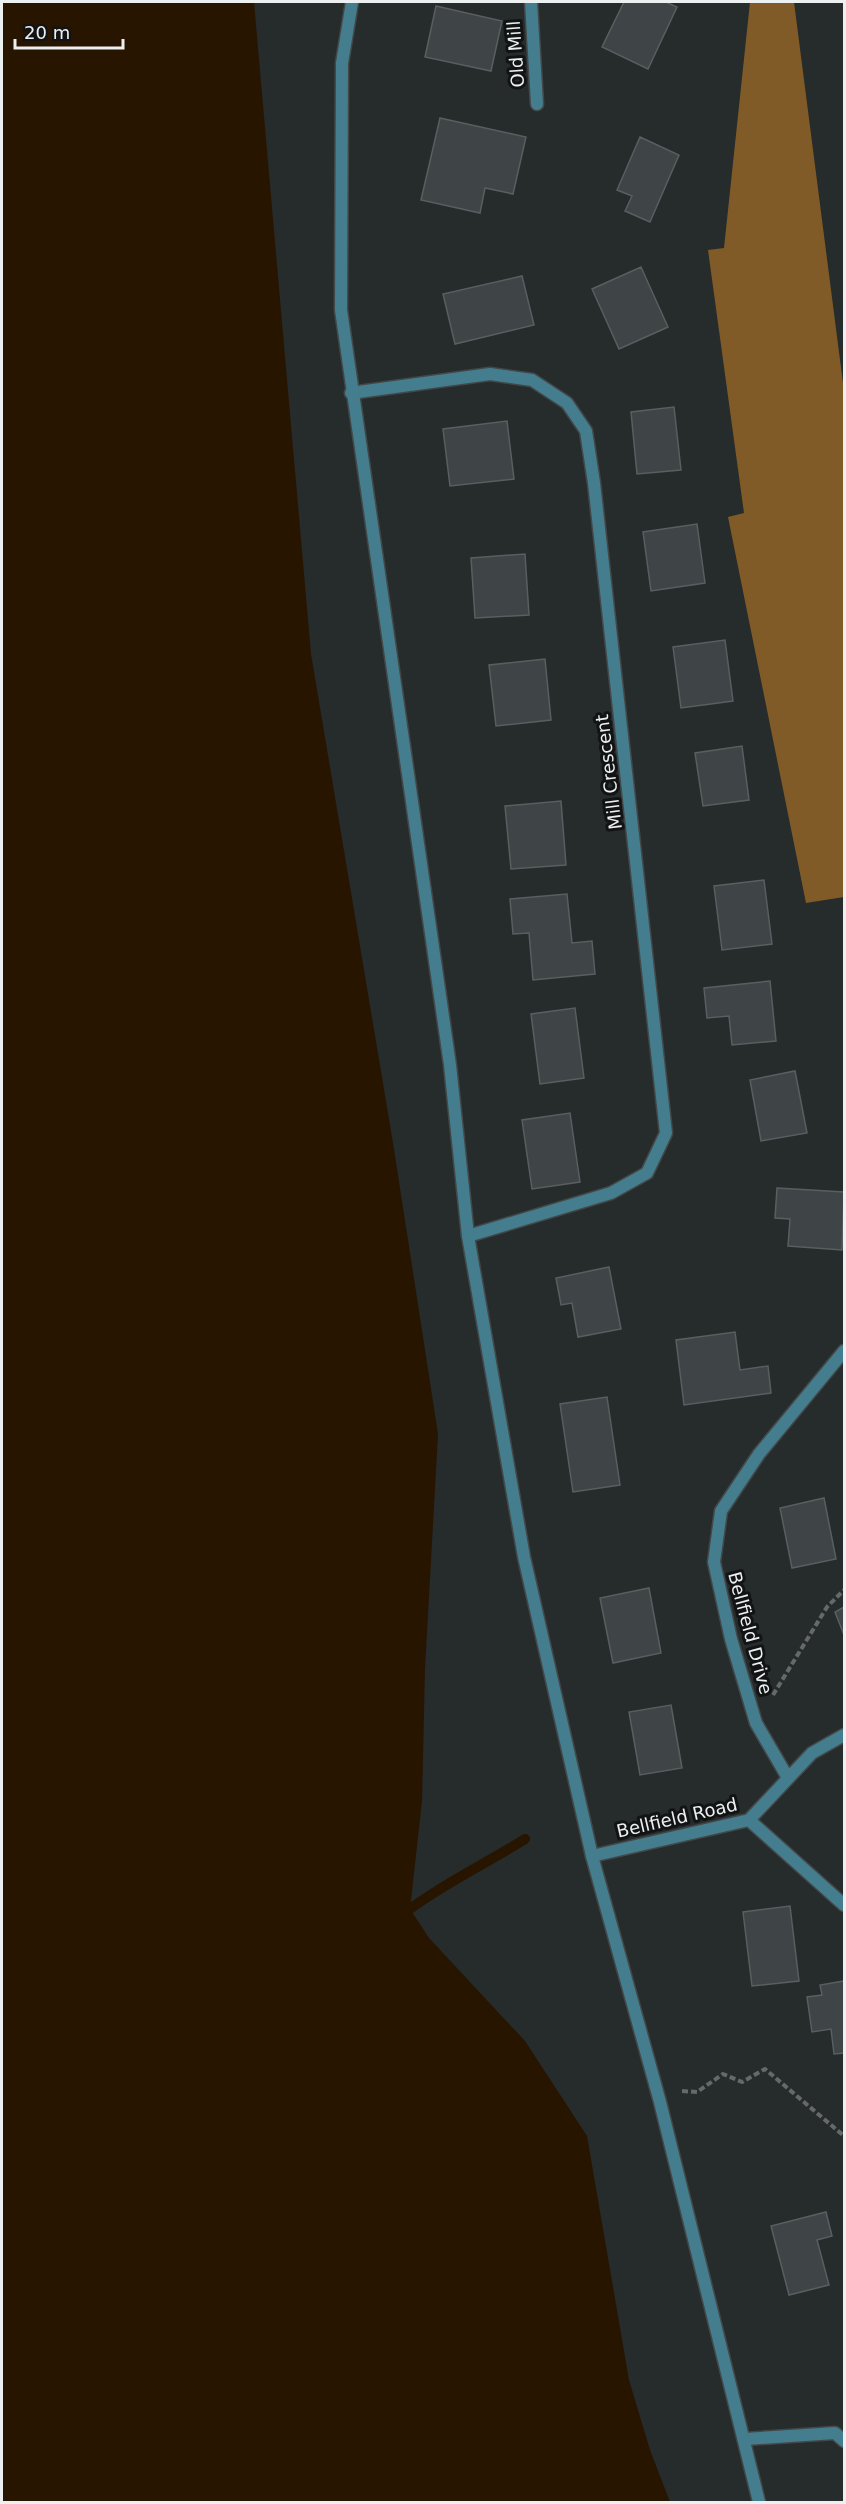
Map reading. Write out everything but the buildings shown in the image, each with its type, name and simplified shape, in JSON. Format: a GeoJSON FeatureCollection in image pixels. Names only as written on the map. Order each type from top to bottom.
{"type":"FeatureCollection","features":[{"type":"Feature","properties":{"kind":"street"},"geometry":{"type":"LineString","coordinates":[[352,2],[342,63],[341,310],[351,393],[450,1065],[468,1236],[524,1557],[592,1856],[657,2090],[759,2502]]}},
{"type":"Feature","properties":{"kind":"street","name":"Old Mill"},"geometry":{"type":"LineString","coordinates":[[531,2],[537,104]]}},
{"type":"Feature","properties":{"kind":"street","name":"Mill Crescent"},"geometry":{"type":"LineString","coordinates":[[351,393],[490,374],[532,380],[567,403],[586,431],[594,483],[666,1133],[647,1173],[611,1193],[468,1236]]}},
{"type":"Feature","properties":{"kind":"street","name":"Bellfield Drive"},"geometry":{"type":"LineString","coordinates":[[788,1778],[756,1723],[731,1638],[714,1562],[721,1511],[759,1454],[844,1351]]}},
{"type":"Feature","properties":{"kind":"street","name":"Bellfield Road"},"geometry":{"type":"LineString","coordinates":[[592,1856],[749,1820],[812,1752],[844,1735]]}},
{"type":"Feature","properties":{"kind":"street"},"geometry":{"type":"LineString","coordinates":[[749,1820],[844,1905]]}},
{"type":"Feature","properties":{"kind":"street"},"geometry":{"type":"LineString","coordinates":[[745,2439],[835,2433],[844,2441]]}},
{"type":"Feature","properties":{"kind":"path"},"geometry":{"type":"LineString","coordinates":[[756,1723],[827,1607],[844,1590]]}},
{"type":"Feature","properties":{"kind":"path"},"geometry":{"type":"LineString","coordinates":[[657,2090],[698,2091],[723,2074],[742,2082],[765,2069],[844,2136]]}},
{"type":"Feature","properties":{"kind":"shaded area"},"geometry":{"type":"Polygon","coordinates":[[[2,2],[254,2],[311,654],[393,1143],[438,1434],[425,1668],[422,1801],[410,1909],[429,1938],[525,2041],[587,2136],[629,2380],[650,2450],[670,2502],[2,2502],[2,2]]]}},
{"type":"Feature","properties":{"kind":"shaded area"},"geometry":{"type":"Polygon","coordinates":[[[750,2],[794,2],[844,391],[844,897],[806,903],[728,517],[744,513],[708,250],[724,248],[750,2]]]}},
{"type":"Feature","properties":{"kind":"waterway"},"geometry":{"type":"LineString","coordinates":[[410,1909],[525,1839]]}}]}
